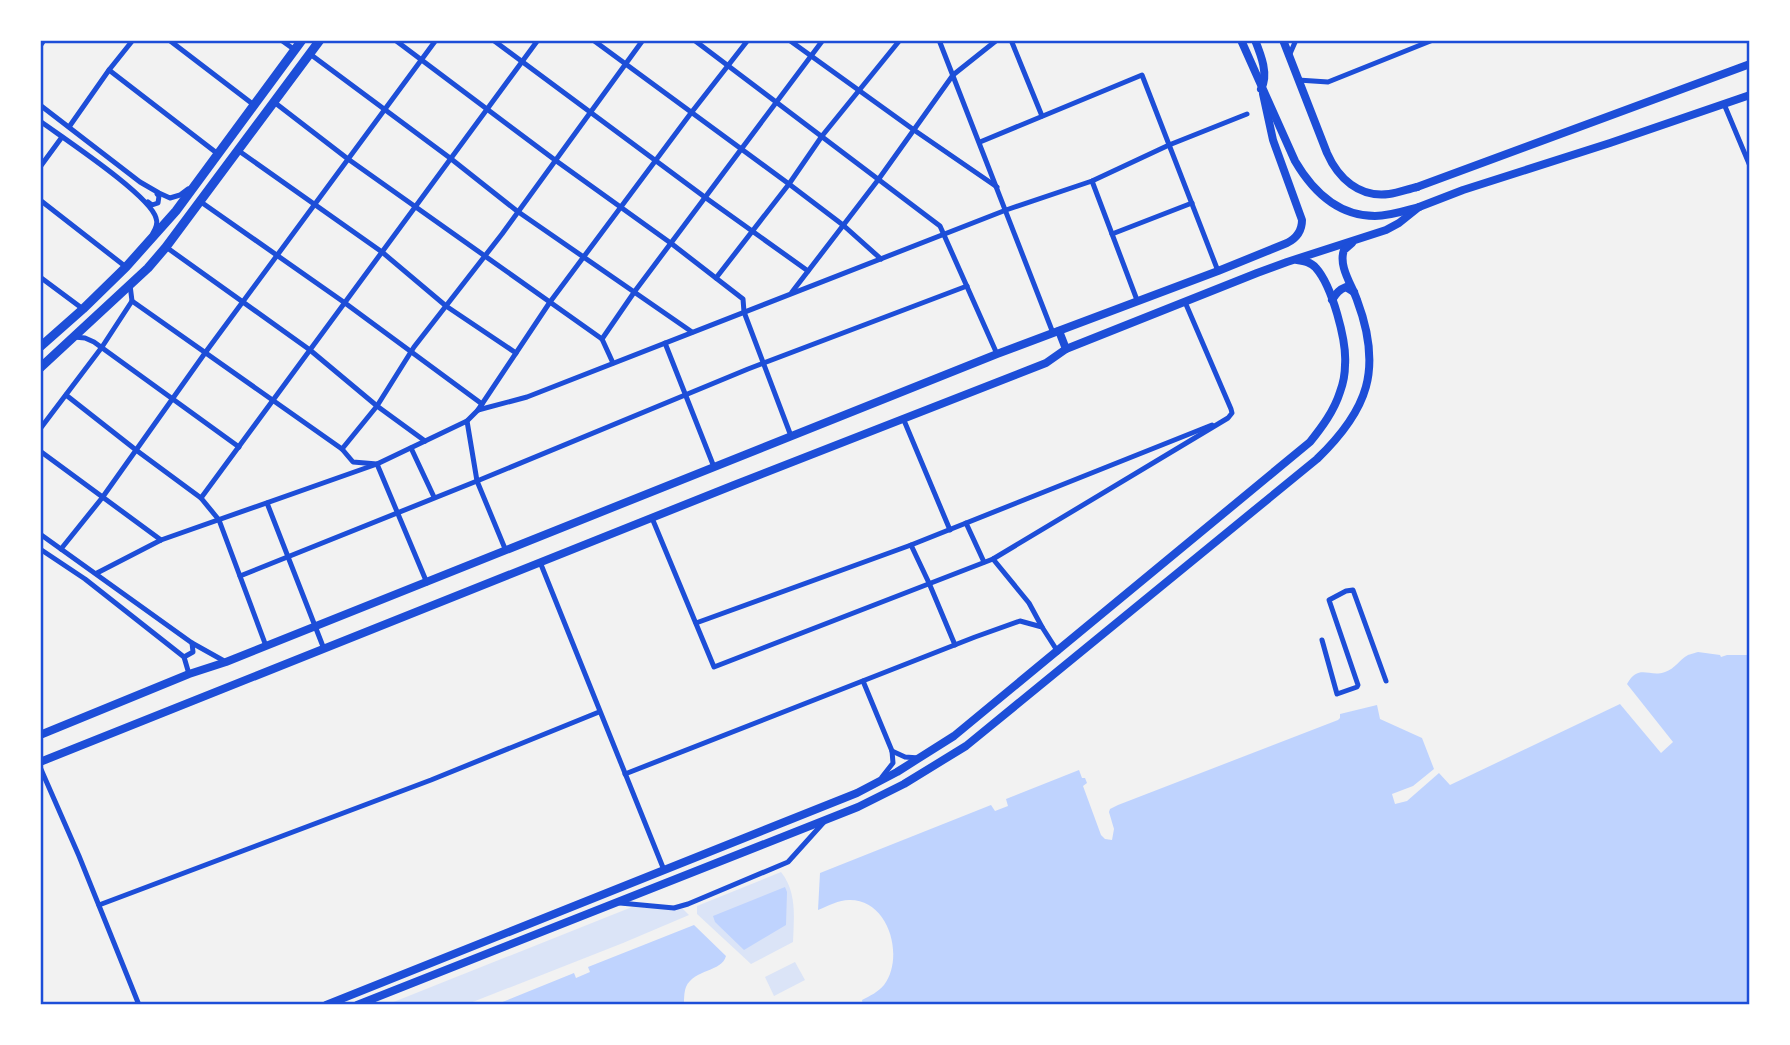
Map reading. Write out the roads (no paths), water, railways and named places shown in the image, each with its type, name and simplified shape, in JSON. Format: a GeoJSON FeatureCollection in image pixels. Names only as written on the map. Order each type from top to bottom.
{"type":"FeatureCollection","features":[{"type":"Feature","properties":{"kind":"highway"},"geometry":{"type":"LineString","coordinates":[[40,347],[126,267],[176,211],[302,40]]}},
{"type":"Feature","properties":{"kind":"highway"},"geometry":{"type":"LineString","coordinates":[[40,368],[148,268],[166,247],[320,40]]}},
{"type":"Feature","properties":{"kind":"main road"},"geometry":{"type":"LineString","coordinates":[[1241,40],[1261,89],[1300,169],[1312,186],[1328,200],[1346,210],[1364,215],[1389,215],[1419,207],[1750,95]]}},
{"type":"Feature","properties":{"kind":"main road"},"geometry":{"type":"LineString","coordinates":[[40,735],[997,354],[1219,271],[1293,240],[1300,231],[1302,220],[1272,140],[1261,89],[1265,82],[1264,74],[1255,40]]}},
{"type":"Feature","properties":{"kind":"main road"},"geometry":{"type":"LineString","coordinates":[[1283,41],[1332,164],[1346,181],[1357,188],[1378,194],[1417,187],[1750,64]]}},
{"type":"Feature","properties":{"kind":"main road"},"geometry":{"type":"LineString","coordinates":[[40,762],[652,517],[1046,363],[1066,349],[1287,262],[1385,230],[1419,207]]}},
{"type":"Feature","properties":{"kind":"main road"},"geometry":{"type":"LineString","coordinates":[[357,1005],[858,807],[904,784],[966,746],[1308,467],[1337,440],[1357,410],[1370,376],[1367,336],[1343,265],[1342,254],[1347,246],[1364,237]]}},
{"type":"Feature","properties":{"kind":"main road"},"geometry":{"type":"LineString","coordinates":[[326,1005],[856,793],[954,736],[1310,442],[1320,430],[1340,391],[1345,365],[1342,333],[1322,276],[1314,266],[1303,261],[1287,262]]}},
{"type":"Feature","properties":{"kind":"main road"},"geometry":{"type":"LineString","coordinates":[[1332,300],[1336,293],[1346,287],[1354,292]]}},
{"type":"Feature","properties":{"kind":"main road"},"geometry":{"type":"LineString","coordinates":[[1056,332],[1066,349]]}},
{"type":"Feature","properties":{"kind":"street"},"geometry":{"type":"LineString","coordinates":[[40,46],[44,40]]}},
{"type":"Feature","properties":{"kind":"street"},"geometry":{"type":"LineString","coordinates":[[69,127],[133,40]]}},
{"type":"Feature","properties":{"kind":"street"},"geometry":{"type":"LineString","coordinates":[[169,40],[254,105]]}},
{"type":"Feature","properties":{"kind":"street"},"geometry":{"type":"LineString","coordinates":[[281,40],[295,50]]}},
{"type":"Feature","properties":{"kind":"street"},"geometry":{"type":"LineString","coordinates":[[395,40],[743,299],[744,312],[791,436]]}},
{"type":"Feature","properties":{"kind":"street"},"geometry":{"type":"LineString","coordinates":[[61,549],[102,498],[242,301],[436,40]]}},
{"type":"Feature","properties":{"kind":"street"},"geometry":{"type":"LineString","coordinates":[[493,40],[808,271]]}},
{"type":"Feature","properties":{"kind":"street"},"geometry":{"type":"LineString","coordinates":[[201,498],[538,40]]}},
{"type":"Feature","properties":{"kind":"street"},"geometry":{"type":"LineString","coordinates":[[593,40],[843,225],[881,259]]}},
{"type":"Feature","properties":{"kind":"street"},"geometry":{"type":"LineString","coordinates":[[342,449],[377,406],[411,352],[643,40]]}},
{"type":"Feature","properties":{"kind":"street"},"geometry":{"type":"LineString","coordinates":[[694,40],[940,226],[997,354]]}},
{"type":"Feature","properties":{"kind":"street"},"geometry":{"type":"LineString","coordinates":[[97,573],[161,540],[377,464],[467,421],[478,411],[550,302],[620,207],[748,40]]}},
{"type":"Feature","properties":{"kind":"street"},"geometry":{"type":"LineString","coordinates":[[789,40],[997,187]]}},
{"type":"Feature","properties":{"kind":"street"},"geometry":{"type":"LineString","coordinates":[[602,339],[823,40]]}},
{"type":"Feature","properties":{"kind":"street"},"geometry":{"type":"LineString","coordinates":[[716,278],[789,184],[822,136],[900,40]]}},
{"type":"Feature","properties":{"kind":"street"},"geometry":{"type":"LineString","coordinates":[[939,40],[1056,332]]}},
{"type":"Feature","properties":{"kind":"street"},"geometry":{"type":"LineString","coordinates":[[791,294],[878,180],[953,75],[997,40]]}},
{"type":"Feature","properties":{"kind":"street"},"geometry":{"type":"LineString","coordinates":[[1011,40],[1042,116]]}},
{"type":"Feature","properties":{"kind":"street"},"geometry":{"type":"LineString","coordinates":[[1289,56],[1296,40]]}},
{"type":"Feature","properties":{"kind":"street"},"geometry":{"type":"LineString","coordinates":[[1298,80],[1328,82],[1433,40]]}},
{"type":"Feature","properties":{"kind":"street"},"geometry":{"type":"LineString","coordinates":[[310,54],[517,211],[692,332]]}},
{"type":"Feature","properties":{"kind":"street"},"geometry":{"type":"LineString","coordinates":[[109,70],[218,154]]}},
{"type":"Feature","properties":{"kind":"street"},"geometry":{"type":"LineString","coordinates":[[979,142],[1142,75],[1219,271]]}},
{"type":"Feature","properties":{"kind":"street"},"geometry":{"type":"LineString","coordinates":[[274,102],[348,159],[602,339],[613,363]]}},
{"type":"Feature","properties":{"kind":"street"},"geometry":{"type":"LineString","coordinates":[[1724,104],[1750,166]]}},
{"type":"Feature","properties":{"kind":"street"},"geometry":{"type":"LineString","coordinates":[[40,105],[159,196],[156,205],[152,205],[40,121]]}},
{"type":"Feature","properties":{"kind":"street"},"geometry":{"type":"LineString","coordinates":[[478,411],[527,397],[1006,210],[1092,181],[1169,145],[1247,114]]}},
{"type":"Feature","properties":{"kind":"street"},"geometry":{"type":"LineString","coordinates":[[40,167],[62,137]]}},
{"type":"Feature","properties":{"kind":"street"},"geometry":{"type":"LineString","coordinates":[[239,151],[382,252],[446,306],[516,354]]}},
{"type":"Feature","properties":{"kind":"street"},"geometry":{"type":"LineString","coordinates":[[1092,181],[1137,300]]}},
{"type":"Feature","properties":{"kind":"street"},"geometry":{"type":"LineString","coordinates":[[140,182],[170,198],[194,186]]}},
{"type":"Feature","properties":{"kind":"street"},"geometry":{"type":"LineString","coordinates":[[133,189],[157,219],[157,226],[150,239]]}},
{"type":"Feature","properties":{"kind":"street"},"geometry":{"type":"LineString","coordinates":[[40,200],[126,267]]}},
{"type":"Feature","properties":{"kind":"street"},"geometry":{"type":"LineString","coordinates":[[201,202],[482,404]]}},
{"type":"Feature","properties":{"kind":"street"},"geometry":{"type":"LineString","coordinates":[[1112,234],[1192,203]]}},
{"type":"Feature","properties":{"kind":"street"},"geometry":{"type":"LineString","coordinates":[[166,247],[310,351],[425,441]]}},
{"type":"Feature","properties":{"kind":"street"},"geometry":{"type":"LineString","coordinates":[[40,277],[83,309]]}},
{"type":"Feature","properties":{"kind":"street"},"geometry":{"type":"LineString","coordinates":[[40,429],[102,347],[132,301],[130,285]]}},
{"type":"Feature","properties":{"kind":"street"},"geometry":{"type":"LineString","coordinates":[[240,576],[763,364],[967,286]]}},
{"type":"Feature","properties":{"kind":"street"},"geometry":{"type":"LineString","coordinates":[[132,301],[342,449],[353,462],[377,464]]}},
{"type":"Feature","properties":{"kind":"street"},"geometry":{"type":"LineString","coordinates":[[652,517],[714,667],[984,562],[1228,418],[1232,413],[1185,302]]}},
{"type":"Feature","properties":{"kind":"street"},"geometry":{"type":"LineString","coordinates":[[74,337],[90,339],[239,447]]}},
{"type":"Feature","properties":{"kind":"street"},"geometry":{"type":"LineString","coordinates":[[665,343],[714,467]]}},
{"type":"Feature","properties":{"kind":"street"},"geometry":{"type":"LineString","coordinates":[[66,395],[201,498],[219,520],[267,646]]}},
{"type":"Feature","properties":{"kind":"street"},"geometry":{"type":"LineString","coordinates":[[904,418],[950,530]]}},
{"type":"Feature","properties":{"kind":"street"},"geometry":{"type":"LineString","coordinates":[[696,623],[950,530],[1228,418]]}},
{"type":"Feature","properties":{"kind":"street"},"geometry":{"type":"LineString","coordinates":[[467,421],[477,481],[506,551]]}},
{"type":"Feature","properties":{"kind":"street"},"geometry":{"type":"LineString","coordinates":[[411,448],[434,497]]}},
{"type":"Feature","properties":{"kind":"street"},"geometry":{"type":"LineString","coordinates":[[40,451],[161,540]]}},
{"type":"Feature","properties":{"kind":"street"},"geometry":{"type":"LineString","coordinates":[[377,464],[427,583]]}},
{"type":"Feature","properties":{"kind":"street"},"geometry":{"type":"LineString","coordinates":[[267,503],[324,649]]}},
{"type":"Feature","properties":{"kind":"street"},"geometry":{"type":"LineString","coordinates":[[966,523],[984,562]]}},
{"type":"Feature","properties":{"kind":"street"},"geometry":{"type":"LineString","coordinates":[[40,534],[192,643],[226,662]]}},
{"type":"Feature","properties":{"kind":"street"},"geometry":{"type":"LineString","coordinates":[[911,545],[956,645]]}},
{"type":"Feature","properties":{"kind":"street"},"geometry":{"type":"LineString","coordinates":[[40,549],[85,579],[184,657],[189,674]]}},
{"type":"Feature","properties":{"kind":"street"},"geometry":{"type":"LineString","coordinates":[[993,558],[1029,603],[1058,652]]}},
{"type":"Feature","properties":{"kind":"street"},"geometry":{"type":"LineString","coordinates":[[540,562],[664,870]]}},
{"type":"Feature","properties":{"kind":"street"},"geometry":{"type":"LineString","coordinates":[[1322,640],[1338,694],[1357,687],[1329,600],[1353,590],[1387,681]]}},
{"type":"Feature","properties":{"kind":"street"},"geometry":{"type":"LineString","coordinates":[[625,774],[1020,621],[1042,627]]}},
{"type":"Feature","properties":{"kind":"street"},"geometry":{"type":"LineString","coordinates":[[184,657],[193,652],[192,643]]}},
{"type":"Feature","properties":{"kind":"street"},"geometry":{"type":"LineString","coordinates":[[863,681],[892,751],[893,763],[880,781]]}},
{"type":"Feature","properties":{"kind":"street"},"geometry":{"type":"LineString","coordinates":[[99,905],[599,712]]}},
{"type":"Feature","properties":{"kind":"street"},"geometry":{"type":"LineString","coordinates":[[892,751],[905,757],[919,758]]}},
{"type":"Feature","properties":{"kind":"street"},"geometry":{"type":"LineString","coordinates":[[40,767],[139,1005]]}},
{"type":"Feature","properties":{"kind":"street"},"geometry":{"type":"LineString","coordinates":[[617,902],[674,908],[688,904],[788,862],[825,820]]}},
{"type":"Feature","properties":{"kind":"water"},"geometry":{"type":"Polygon","coordinates":[[[1698,652],[1721,657],[1750,655],[1750,1005],[863,1005],[862,1000],[882,987],[890,973],[893,946],[883,919],[863,902],[849,900],[818,910],[820,873],[991,805],[995,811],[1008,806],[1006,799],[1079,770],[1087,783],[1083,786],[1101,835],[1112,840],[1114,829],[1110,809],[1338,720],[1340,714],[1377,705],[1380,719],[1422,738],[1434,769],[1413,786],[1392,794],[1395,804],[1407,801],[1439,773],[1450,785],[1620,704],[1661,753],[1673,742],[1627,684],[1636,674],[1665,672],[1688,655],[1698,652]]]}},
{"type":"Feature","properties":{"kind":"water"},"geometry":{"type":"Polygon","coordinates":[[[785,887],[786,925],[744,950],[715,922],[713,916],[785,887]]]}},
{"type":"Feature","properties":{"kind":"water"},"geometry":{"type":"Polygon","coordinates":[[[694,925],[726,956],[719,965],[690,981],[685,989],[684,1005],[495,1005],[574,973],[576,978],[590,972],[588,967],[694,925]]]}}]}
